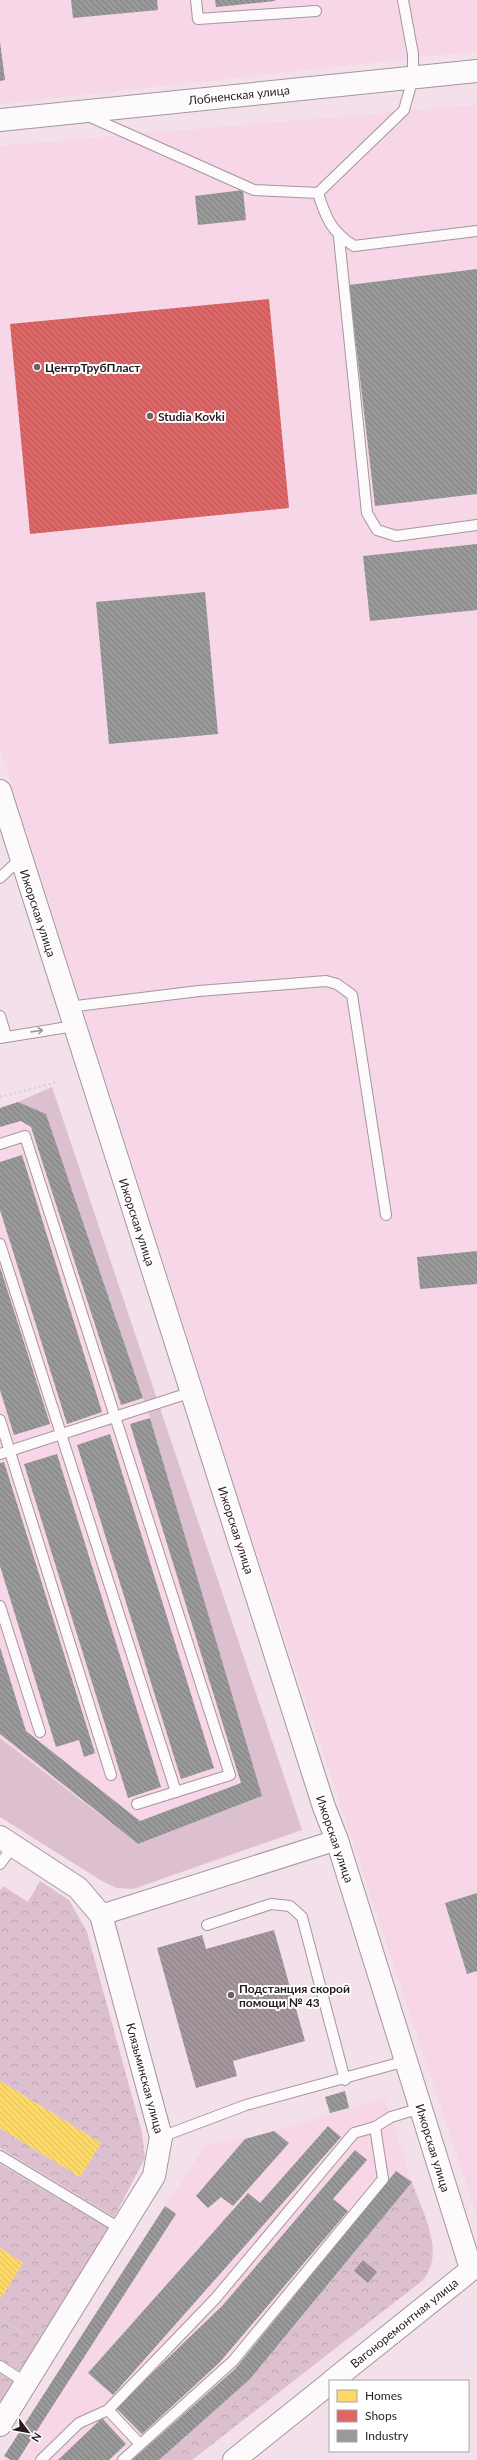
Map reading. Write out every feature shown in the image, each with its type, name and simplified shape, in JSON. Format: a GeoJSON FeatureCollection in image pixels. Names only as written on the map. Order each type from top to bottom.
{"type":"FeatureCollection","features":[{"type":"Feature","properties":{"kind":"street","name":"Лобненская улица"},"geometry":{"type":"LineString","coordinates":[[0,120],[477,71]]}},
{"type":"Feature","properties":{"kind":"street","name":"Ижорская улица"},"geometry":{"type":"LineString","coordinates":[[0,792],[322,1799],[337,1840],[406,2062],[475,2272]]}},
{"type":"Feature","properties":{"kind":"street"},"geometry":{"type":"LineString","coordinates":[[101,1915],[337,1840]]}},
{"type":"Feature","properties":{"kind":"street","name":"Клязьминская улица"},"geometry":{"type":"LineString","coordinates":[[0,2424],[154,2176],[161,2137],[101,1915],[78,1888],[7,1841]]}},
{"type":"Feature","properties":{"kind":"street","name":"Вагоноремонтная улица"},"geometry":{"type":"LineString","coordinates":[[334,2380],[475,2272]]}},
{"type":"Feature","properties":{"kind":"street","name":"Вагоноремонтная улица"},"geometry":{"type":"LineString","coordinates":[[234,2460],[329,2384]]}},
{"type":"Feature","properties":{"kind":"lane"},"geometry":{"type":"LineString","coordinates":[[196,0],[198,19],[316,11]]}},
{"type":"Feature","properties":{"kind":"lane"},"geometry":{"type":"LineString","coordinates":[[79,112],[254,190],[318,194],[404,110],[413,78],[413,54],[404,0]]}},
{"type":"Feature","properties":{"kind":"lane"},"geometry":{"type":"LineString","coordinates":[[318,194],[324,212],[339,237],[367,513],[377,530],[396,536],[477,525]]}},
{"type":"Feature","properties":{"kind":"lane"},"geometry":{"type":"LineString","coordinates":[[339,237],[354,246],[477,231]]}},
{"type":"Feature","properties":{"kind":"lane"},"geometry":{"type":"LineString","coordinates":[[0,878],[21,858]]}},
{"type":"Feature","properties":{"kind":"lane"},"geometry":{"type":"LineString","coordinates":[[0,1016],[3,1037],[71,1017],[199,991],[326,981],[337,984],[352,995],[386,1215]]}},
{"type":"Feature","properties":{"kind":"lane"},"geometry":{"type":"LineString","coordinates":[[0,1144],[25,1136],[230,1775],[138,1804]]}},
{"type":"Feature","properties":{"kind":"lane"},"geometry":{"type":"LineString","coordinates":[[0,1244],[176,1792]]}},
{"type":"Feature","properties":{"kind":"lane"},"geometry":{"type":"LineString","coordinates":[[5,1452],[192,1392]]}},
{"type":"Feature","properties":{"kind":"lane"},"geometry":{"type":"LineString","coordinates":[[0,1420],[5,1452],[111,1775]]}},
{"type":"Feature","properties":{"kind":"lane"},"geometry":{"type":"LineString","coordinates":[[0,1606],[40,1732]]}},
{"type":"Feature","properties":{"kind":"lane"},"geometry":{"type":"LineString","coordinates":[[0,1864],[7,1841]]}},
{"type":"Feature","properties":{"kind":"lane"},"geometry":{"type":"LineString","coordinates":[[207,1926],[271,1904],[290,1906],[302,1917],[345,2080]]}},
{"type":"Feature","properties":{"kind":"lane"},"geometry":{"type":"LineString","coordinates":[[161,2137],[246,2106],[406,2062]]}},
{"type":"Feature","properties":{"kind":"lane"},"geometry":{"type":"LineString","coordinates":[[41,2460],[80,2423],[108,2410],[215,2300],[354,2133],[375,2127],[391,2117],[421,2108]]}},
{"type":"Feature","properties":{"kind":"lane"},"geometry":{"type":"LineString","coordinates":[[123,2460],[233,2361],[383,2179],[375,2127]]}},
{"type":"Feature","properties":{"kind":"lane"},"geometry":{"type":"LineString","coordinates":[[0,2156],[121,2229]]}},
{"type":"Feature","properties":{"kind":"lane"},"geometry":{"type":"LineString","coordinates":[[0,2366],[26,2383]]}},
{"type":"Feature","properties":{"kind":"lane"},"geometry":{"type":"LineString","coordinates":[[108,2410],[140,2444]]}},
{"type":"Feature","properties":{"kind":"path"},"geometry":{"type":"LineString","coordinates":[[0,1097],[57,1082]]}},
{"type":"Feature","properties":{"kind":"path"},"geometry":{"type":"LineString","coordinates":[[0,2319],[27,2335]]}},
{"type":"Feature","properties":{"kind":"shaded area"},"geometry":{"type":"Polygon","coordinates":[[[0,0],[477,0],[477,51],[0,104],[0,0]]]}},
{"type":"Feature","properties":{"kind":"shaded area"},"geometry":{"type":"Polygon","coordinates":[[[477,105],[477,2216],[249,1530],[0,748],[0,146],[477,105]]]}},
{"type":"Feature","properties":{"kind":"shaded area"},"geometry":{"type":"Polygon","coordinates":[[[18,1102],[46,1114],[150,1418],[262,1796],[138,1844],[0,1738],[0,1108],[18,1102]]]}},
{"type":"Feature","properties":{"kind":"shaded area"},"geometry":{"type":"Polygon","coordinates":[[[385,2099],[412,2182],[250,2379],[159,2460],[2,2460],[205,2146],[263,2134],[385,2099]]]}},
{"type":"Feature","properties":{"kind":"green space"},"geometry":{"type":"Polygon","coordinates":[[[52,1087],[302,1830],[133,1889],[117,1888],[102,1881],[0,1817],[0,1738],[138,1844],[261,1796],[150,1418],[46,1115],[18,1102],[52,1087]]]}},
{"type":"Feature","properties":{"kind":"green space"},"geometry":{"type":"Polygon","coordinates":[[[40,1881],[69,1900],[87,1932],[142,2133],[145,2158],[114,2217],[0,2148],[0,2128],[80,2177],[101,2143],[0,2081],[0,1891],[3,1886],[28,1902],[40,1881]]]}},
{"type":"Feature","properties":{"kind":"green space"},"geometry":{"type":"Polygon","coordinates":[[[0,2164],[108,2228],[20,2371],[0,2359],[0,2296],[2,2297],[23,2263],[0,2248],[0,2164]]]}},
{"type":"Feature","properties":{"kind":"green space"},"geometry":{"type":"Polygon","coordinates":[[[412,2182],[426,2219],[432,2245],[432,2258],[429,2270],[422,2281],[192,2460],[159,2460],[250,2379],[412,2182]]]}},
{"type":"Feature","properties":{"kind":"green space"},"geometry":{"type":"Polygon","coordinates":[[[0,2374],[13,2382],[0,2403],[0,2374]]]}},
{"type":"Feature","properties":{"kind":"building: Homes"},"geometry":{"type":"Polygon","coordinates":[[[0,2081],[101,2143],[80,2177],[0,2128],[0,2081]]]}},
{"type":"Feature","properties":{"kind":"building: Homes"},"geometry":{"type":"Polygon","coordinates":[[[0,2248],[23,2263],[2,2297],[0,2296],[0,2248]]]}},
{"type":"Feature","properties":{"kind":"building: Shops"},"geometry":{"type":"Polygon","coordinates":[[[269,299],[289,508],[30,534],[10,324],[269,299]]]}},
{"type":"Feature","properties":{"kind":"building: Industry"},"geometry":{"type":"Polygon","coordinates":[[[71,0],[157,0],[158,10],[73,18],[71,0]]]}},
{"type":"Feature","properties":{"kind":"building: Industry"},"geometry":{"type":"Polygon","coordinates":[[[215,0],[275,0],[275,1],[216,7],[215,0]]]}},
{"type":"Feature","properties":{"kind":"building: Industry"},"geometry":{"type":"Polygon","coordinates":[[[0,42],[5,80],[0,81],[0,42]]]}},
{"type":"Feature","properties":{"kind":"building: Industry"},"geometry":{"type":"Polygon","coordinates":[[[243,190],[246,220],[198,225],[195,196],[243,190]]]}},
{"type":"Feature","properties":{"kind":"building: Industry"},"geometry":{"type":"Polygon","coordinates":[[[477,269],[477,494],[375,506],[349,285],[477,269]]]}},
{"type":"Feature","properties":{"kind":"building: Industry"},"geometry":{"type":"Polygon","coordinates":[[[477,544],[477,610],[370,621],[363,556],[477,544]]]}},
{"type":"Feature","properties":{"kind":"building: Industry"},"geometry":{"type":"Polygon","coordinates":[[[205,592],[218,734],[109,744],[96,602],[205,592]]]}},
{"type":"Feature","properties":{"kind":"building: Industry"},"geometry":{"type":"Polygon","coordinates":[[[18,1102],[46,1114],[143,1398],[121,1405],[31,1127],[21,1121],[0,1127],[0,1108],[18,1102]]]}},
{"type":"Feature","properties":{"kind":"building: Industry"},"geometry":{"type":"Polygon","coordinates":[[[22,1155],[102,1412],[67,1424],[0,1210],[0,1162],[22,1155]]]}},
{"type":"Feature","properties":{"kind":"building: Industry"},"geometry":{"type":"Polygon","coordinates":[[[477,1251],[477,1284],[420,1289],[417,1257],[477,1251]]]}},
{"type":"Feature","properties":{"kind":"building: Industry"},"geometry":{"type":"Polygon","coordinates":[[[0,1267],[50,1424],[14,1435],[0,1390],[0,1267]]]}},
{"type":"Feature","properties":{"kind":"building: Industry"},"geometry":{"type":"Polygon","coordinates":[[[150,1418],[262,1796],[138,1844],[0,1734],[0,1647],[26,1731],[140,1821],[241,1783],[130,1424],[150,1418]]]}},
{"type":"Feature","properties":{"kind":"building: Industry"},"geometry":{"type":"Polygon","coordinates":[[[110,1434],[214,1768],[181,1779],[77,1445],[110,1434]]]}},
{"type":"Feature","properties":{"kind":"building: Industry"},"geometry":{"type":"Polygon","coordinates":[[[57,1454],[161,1787],[128,1798],[24,1464],[57,1454]]]}},
{"type":"Feature","properties":{"kind":"building: Industry"},"geometry":{"type":"Polygon","coordinates":[[[4,1462],[95,1753],[84,1757],[79,1740],[56,1747],[0,1566],[0,1463],[4,1462]]]}},
{"type":"Feature","properties":{"kind":"building: Industry"},"geometry":{"type":"Polygon","coordinates":[[[477,1893],[477,1971],[467,1974],[445,1903],[477,1893]]]}},
{"type":"Feature","properties":{"kind":"building: Industry"},"geometry":{"type":"Polygon","coordinates":[[[345,2091],[349,2108],[330,2113],[325,2097],[345,2091]]]}},
{"type":"Feature","properties":{"kind":"building: Industry"},"geometry":{"type":"Polygon","coordinates":[[[328,2126],[341,2137],[113,2395],[88,2373],[248,2193],[260,2203],[328,2126]]]}},
{"type":"Feature","properties":{"kind":"building: Industry"},"geometry":{"type":"Polygon","coordinates":[[[274,2131],[289,2143],[233,2206],[221,2197],[208,2208],[196,2196],[245,2139],[274,2131]]]}},
{"type":"Feature","properties":{"kind":"building: Industry"},"geometry":{"type":"Polygon","coordinates":[[[355,2150],[367,2160],[333,2199],[348,2211],[220,2362],[142,2434],[116,2408],[223,2305],[355,2150]]]}},
{"type":"Feature","properties":{"kind":"building: Industry"},"geometry":{"type":"Polygon","coordinates":[[[396,2171],[412,2182],[250,2379],[159,2460],[132,2460],[235,2369],[396,2171]]]}},
{"type":"Feature","properties":{"kind":"building: Industry"},"geometry":{"type":"Polygon","coordinates":[[[165,2206],[176,2214],[18,2460],[11,2460],[4,2456],[165,2206]]]}},
{"type":"Feature","properties":{"kind":"building: Industry"},"geometry":{"type":"Polygon","coordinates":[[[102,2418],[126,2444],[109,2460],[58,2460],[102,2418]]]}},
{"type":"Feature","properties":{"kind":"building: Other","name":"Подстанция скорой помощи № 43"},"geometry":{"type":"Polygon","coordinates":[[[274,1930],[305,2041],[233,2061],[237,2076],[196,2088],[157,1948],[202,1935],[206,1949],[274,1930]]]}},
{"type":"Feature","properties":{"kind":"building: Other"},"geometry":{"type":"Polygon","coordinates":[[[363,2260],[377,2272],[368,2283],[354,2271],[363,2260]]]}},
{"type":"Feature","properties":{"kind":"place","name":"ЦентрТрубПласт"},"geometry":{"type":"Point","coordinates":[37,367]}},
{"type":"Feature","properties":{"kind":"place","name":"Studia Kovki"},"geometry":{"type":"Point","coordinates":[150,416]}},
{"type":"Feature","properties":{"kind":"place","name":"Подстанция скорой помощи № 43"},"geometry":{"type":"Point","coordinates":[231,1995]}}]}
